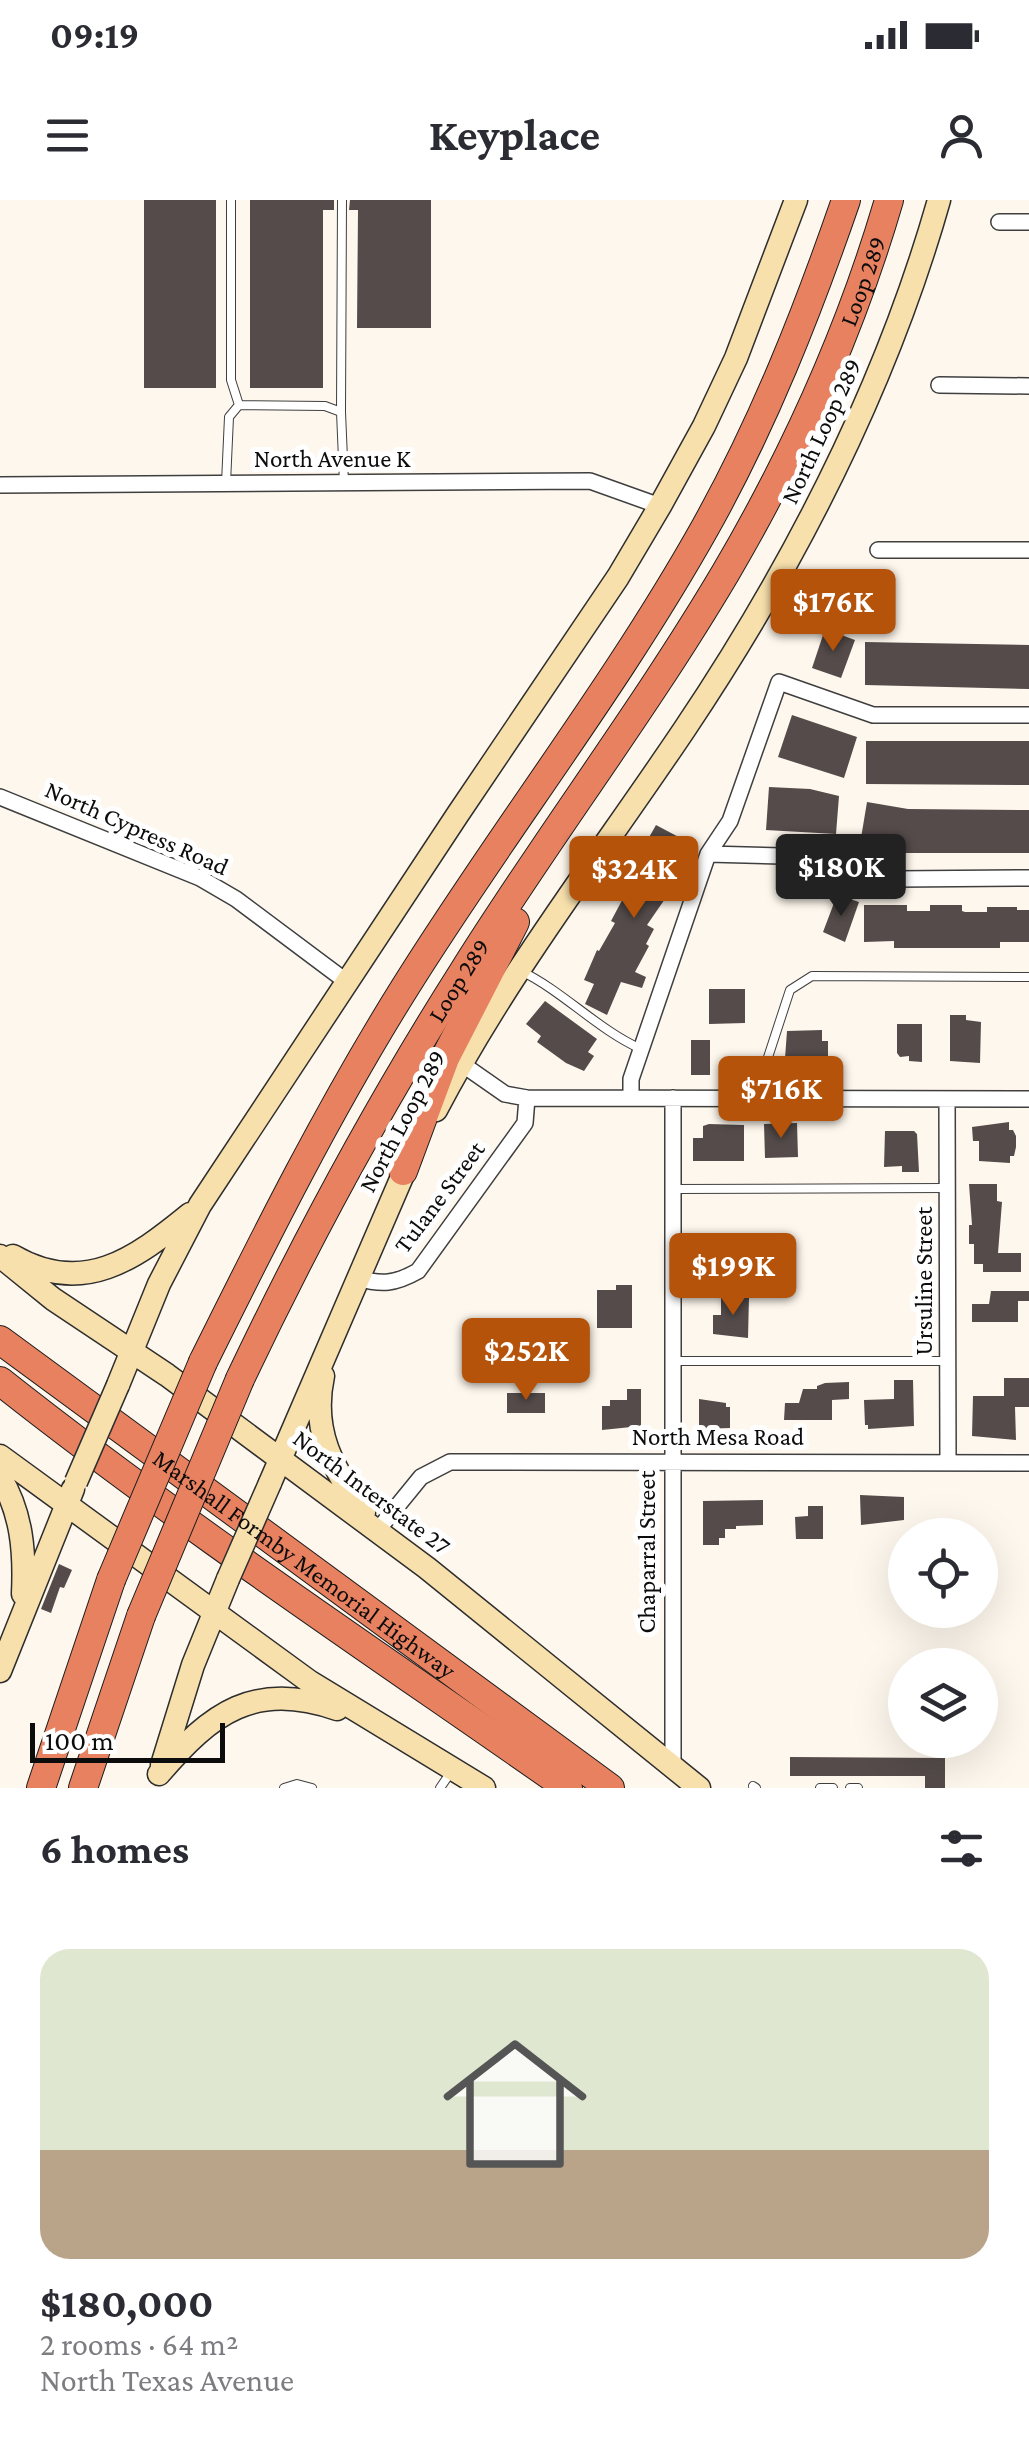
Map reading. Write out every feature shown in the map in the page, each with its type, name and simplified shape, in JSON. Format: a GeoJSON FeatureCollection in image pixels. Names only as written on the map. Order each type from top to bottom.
{"type":"FeatureCollection","features":[{"type":"Feature","properties":{"kind":"highway","name":"Loop 289"},"geometry":{"type":"LineString","coordinates":[[41,1788],[111,1580],[203,1362],[312,1146],[444,926],[621,661],[705,527],[798,336],[846,200]]}},
{"type":"Feature","properties":{"kind":"highway","name":"Loop 289"},"geometry":{"type":"LineString","coordinates":[[83,1788],[141,1616],[240,1379],[290,1273],[394,1086],[474,954],[724,576],[795,443],[850,316],[889,200]]}},
{"type":"Feature","properties":{"kind":"highway"},"geometry":{"type":"LineString","coordinates":[[403,1171],[460,1027],[611,750]]}},
{"type":"Feature","properties":{"kind":"highway","name":"Marshall Formby Memorial Highway"},"geometry":{"type":"LineString","coordinates":[[0,1340],[610,1788]]}},
{"type":"Feature","properties":{"kind":"highway","name":"Marshall Formby Memorial Highway"},"geometry":{"type":"LineString","coordinates":[[0,1384],[568,1788]]}},
{"type":"Feature","properties":{"kind":"main road"},"geometry":{"type":"LineString","coordinates":[[0,1670],[159,1284],[200,1206],[618,577],[704,426],[736,358],[796,200]]}},
{"type":"Feature","properties":{"kind":"main road","name":"North Loop 289"},"geometry":{"type":"LineString","coordinates":[[158,1781],[180,1700],[228,1579],[403,1171],[462,1064],[753,624],[804,534],[868,400],[939,200]]}},
{"type":"Feature","properties":{"kind":"main road"},"geometry":{"type":"LineString","coordinates":[[0,1248],[32,1266],[65,1274],[108,1269],[153,1245],[200,1206]]}},
{"type":"Feature","properties":{"kind":"main road","name":"North Interstate 27"},"geometry":{"type":"LineString","coordinates":[[0,1256],[53,1300],[132,1350],[377,1531],[699,1788]]}},
{"type":"Feature","properties":{"kind":"main road"},"geometry":{"type":"LineString","coordinates":[[333,1332],[322,1384],[322,1436],[332,1467],[377,1531]]}},
{"type":"Feature","properties":{"kind":"main road"},"geometry":{"type":"LineString","coordinates":[[0,1456],[72,1492],[215,1613],[310,1682],[484,1788]]}},
{"type":"Feature","properties":{"kind":"main road"},"geometry":{"type":"LineString","coordinates":[[0,1477],[9,1490],[22,1533],[22,1610]]}},
{"type":"Feature","properties":{"kind":"main road"},"geometry":{"type":"LineString","coordinates":[[158,1781],[201,1729],[219,1715],[247,1703],[281,1697],[308,1700],[373,1721]]}},
{"type":"Feature","properties":{"kind":"street"},"geometry":{"type":"LineString","coordinates":[[1000,222],[1029,222]]}},
{"type":"Feature","properties":{"kind":"street"},"geometry":{"type":"LineString","coordinates":[[939,385],[1029,386]]}},
{"type":"Feature","properties":{"kind":"street","name":"North Avenue K"},"geometry":{"type":"LineString","coordinates":[[0,485],[590,480],[660,506]]}},
{"type":"Feature","properties":{"kind":"street"},"geometry":{"type":"LineString","coordinates":[[878,550],[1029,550]]}},
{"type":"Feature","properties":{"kind":"street"},"geometry":{"type":"LineString","coordinates":[[631,1098],[631,1078],[708,854],[730,822],[778,682],[873,715],[1029,715]]}},
{"type":"Feature","properties":{"kind":"street","name":"North Cypress Road"},"geometry":{"type":"LineString","coordinates":[[0,796],[200,878],[236,899],[347,982]]}},
{"type":"Feature","properties":{"kind":"street"},"geometry":{"type":"LineString","coordinates":[[708,854],[823,857],[896,878],[1029,878]]}},
{"type":"Feature","properties":{"kind":"street"},"geometry":{"type":"LineString","coordinates":[[462,1064],[505,1094],[527,1098],[1029,1099]]}},
{"type":"Feature","properties":{"kind":"street","name":"Tulane Street"},"geometry":{"type":"LineString","coordinates":[[357,1278],[378,1284],[398,1283],[418,1271],[525,1123],[527,1098]]}},
{"type":"Feature","properties":{"kind":"street","name":"Chaparral Street"},"geometry":{"type":"LineString","coordinates":[[673,1098],[673,1766]]}},
{"type":"Feature","properties":{"kind":"street","name":"Ursuline Street"},"geometry":{"type":"LineString","coordinates":[[947,1099],[948,1462]]}},
{"type":"Feature","properties":{"kind":"street","name":"North Mesa Road"},"geometry":{"type":"LineString","coordinates":[[377,1531],[421,1477],[450,1462],[1029,1463]]}},
{"type":"Feature","properties":{"kind":"lane"},"geometry":{"type":"LineString","coordinates":[[232,200],[231,380],[239,405]]}},
{"type":"Feature","properties":{"kind":"lane"},"geometry":{"type":"LineString","coordinates":[[342,200],[344,483]]}},
{"type":"Feature","properties":{"kind":"lane"},"geometry":{"type":"LineString","coordinates":[[239,405],[324,406],[342,412]]}},
{"type":"Feature","properties":{"kind":"lane"},"geometry":{"type":"LineString","coordinates":[[226,484],[229,417],[239,405]]}},
{"type":"Feature","properties":{"kind":"lane"},"geometry":{"type":"LineString","coordinates":[[521,971],[642,1049]]}},
{"type":"Feature","properties":{"kind":"lane"},"geometry":{"type":"LineString","coordinates":[[755,1098],[790,990],[812,976],[1029,976]]}},
{"type":"Feature","properties":{"kind":"lane"},"geometry":{"type":"LineString","coordinates":[[672,1189],[947,1188]]}},
{"type":"Feature","properties":{"kind":"lane"},"geometry":{"type":"LineString","coordinates":[[672,1361],[948,1361]]}},
{"type":"Feature","properties":{"kind":"lane"},"geometry":{"type":"LineString","coordinates":[[440,1788],[454,1768]]}},
{"type":"Feature","properties":{"kind":"lane"},"geometry":{"type":"LineString","coordinates":[[284,1788],[297,1784],[312,1788]]}},
{"type":"Feature","properties":{"kind":"lane"},"geometry":{"type":"LineString","coordinates":[[820,1788],[833,1788]]}},
{"type":"Feature","properties":{"kind":"lane"},"geometry":{"type":"LineString","coordinates":[[850,1788],[858,1788]]}},
{"type":"Feature","properties":{"kind":"building"},"geometry":{"type":"Polygon","coordinates":[[[144,200],[216,200],[216,388],[144,388],[144,200]]]}},
{"type":"Feature","properties":{"kind":"building"},"geometry":{"type":"Polygon","coordinates":[[[250,200],[334,200],[334,210],[323,210],[323,388],[250,388],[250,200]]]}},
{"type":"Feature","properties":{"kind":"building"},"geometry":{"type":"Polygon","coordinates":[[[350,200],[431,200],[431,328],[357,328],[358,210],[349,210],[350,200]]]}},
{"type":"Feature","properties":{"kind":"building"},"geometry":{"type":"Polygon","coordinates":[[[825,629],[855,640],[841,678],[812,668],[825,629]]]}},
{"type":"Feature","properties":{"kind":"building"},"geometry":{"type":"Polygon","coordinates":[[[865,642],[1029,645],[1029,689],[865,685],[865,642]]]}},
{"type":"Feature","properties":{"kind":"building"},"geometry":{"type":"Polygon","coordinates":[[[792,715],[857,737],[844,778],[778,757],[792,715]]]}},
{"type":"Feature","properties":{"kind":"building"},"geometry":{"type":"Polygon","coordinates":[[[866,741],[1029,741],[1029,785],[866,784],[866,741]]]}},
{"type":"Feature","properties":{"kind":"building"},"geometry":{"type":"Polygon","coordinates":[[[769,787],[810,789],[839,796],[836,834],[766,830],[769,787]]]}},
{"type":"Feature","properties":{"kind":"building"},"geometry":{"type":"Polygon","coordinates":[[[867,802],[908,809],[1029,810],[1029,853],[905,853],[860,844],[867,802]]]}},
{"type":"Feature","properties":{"kind":"building"},"geometry":{"type":"Polygon","coordinates":[[[656,825],[688,842],[666,875],[673,879],[664,894],[667,896],[647,925],[654,929],[635,972],[646,977],[642,988],[621,982],[607,1015],[585,1004],[594,984],[584,980],[615,923],[611,921],[627,891],[624,889],[633,873],[630,871],[656,825]]]}},
{"type":"Feature","properties":{"kind":"building"},"geometry":{"type":"Polygon","coordinates":[[[847,898],[859,902],[845,942],[823,932],[834,903],[845,904],[847,898]]]}},
{"type":"Feature","properties":{"kind":"building"},"geometry":{"type":"Polygon","coordinates":[[[864,905],[907,905],[907,911],[930,911],[930,905],[962,905],[965,912],[1017,907],[1029,910],[1029,942],[1000,942],[1000,948],[894,948],[894,941],[864,942],[864,905]]]}},
{"type":"Feature","properties":{"kind":"building"},"geometry":{"type":"Polygon","coordinates":[[[709,989],[745,989],[745,1023],[709,1024],[709,989]]]}},
{"type":"Feature","properties":{"kind":"building"},"geometry":{"type":"Polygon","coordinates":[[[545,1001],[597,1039],[588,1052],[594,1056],[584,1071],[537,1042],[541,1036],[526,1024],[545,1001]]]}},
{"type":"Feature","properties":{"kind":"building"},"geometry":{"type":"Polygon","coordinates":[[[950,1015],[966,1015],[966,1020],[981,1022],[980,1063],[950,1061],[950,1015]]]}},
{"type":"Feature","properties":{"kind":"building"},"geometry":{"type":"Polygon","coordinates":[[[897,1024],[922,1024],[922,1062],[909,1061],[909,1056],[900,1057],[897,1053],[897,1024]]]}},
{"type":"Feature","properties":{"kind":"building"},"geometry":{"type":"Polygon","coordinates":[[[822,1030],[822,1041],[828,1041],[828,1072],[784,1072],[787,1031],[822,1030]]]}},
{"type":"Feature","properties":{"kind":"building"},"geometry":{"type":"Polygon","coordinates":[[[691,1040],[710,1040],[710,1075],[691,1075],[691,1040]]]}},
{"type":"Feature","properties":{"kind":"building"},"geometry":{"type":"Polygon","coordinates":[[[1009,1122],[1009,1130],[1016,1136],[1010,1163],[979,1161],[979,1141],[973,1141],[972,1127],[1009,1122]]]}},
{"type":"Feature","properties":{"kind":"building"},"geometry":{"type":"Polygon","coordinates":[[[797,1123],[798,1157],[765,1158],[764,1124],[797,1123]]]}},
{"type":"Feature","properties":{"kind":"building"},"geometry":{"type":"Polygon","coordinates":[[[744,1125],[744,1161],[693,1161],[693,1138],[703,1138],[703,1126],[744,1125]]]}},
{"type":"Feature","properties":{"kind":"building"},"geometry":{"type":"Polygon","coordinates":[[[885,1131],[917,1134],[919,1172],[902,1172],[902,1166],[884,1167],[885,1131]]]}},
{"type":"Feature","properties":{"kind":"building"},"geometry":{"type":"Polygon","coordinates":[[[969,1184],[997,1184],[997,1201],[1002,1202],[998,1253],[1021,1253],[1021,1272],[983,1272],[983,1264],[974,1264],[974,1244],[969,1244],[969,1184]]]}},
{"type":"Feature","properties":{"kind":"building"},"geometry":{"type":"Polygon","coordinates":[[[616,1285],[632,1285],[632,1328],[597,1328],[597,1290],[616,1290],[616,1285]]]}},
{"type":"Feature","properties":{"kind":"building"},"geometry":{"type":"Polygon","coordinates":[[[991,1291],[1029,1291],[1029,1301],[1018,1301],[1018,1322],[972,1322],[972,1304],[989,1304],[991,1291]]]}},
{"type":"Feature","properties":{"kind":"building"},"geometry":{"type":"Polygon","coordinates":[[[721,1297],[749,1297],[748,1338],[713,1334],[713,1315],[721,1315],[721,1297]]]}},
{"type":"Feature","properties":{"kind":"building"},"geometry":{"type":"Polygon","coordinates":[[[1004,1378],[1029,1378],[1029,1407],[1015,1407],[1016,1440],[972,1436],[973,1396],[1004,1396],[1004,1378]]]}},
{"type":"Feature","properties":{"kind":"building"},"geometry":{"type":"Polygon","coordinates":[[[894,1380],[913,1380],[914,1426],[868,1429],[864,1400],[894,1399],[894,1380]]]}},
{"type":"Feature","properties":{"kind":"building"},"geometry":{"type":"Polygon","coordinates":[[[849,1382],[849,1399],[832,1400],[832,1420],[784,1420],[785,1403],[799,1403],[803,1389],[849,1382]]]}},
{"type":"Feature","properties":{"kind":"building"},"geometry":{"type":"Polygon","coordinates":[[[627,1389],[641,1389],[641,1426],[602,1430],[602,1406],[610,1406],[610,1400],[627,1400],[627,1389]]]}},
{"type":"Feature","properties":{"kind":"building"},"geometry":{"type":"Polygon","coordinates":[[[507,1393],[545,1393],[545,1413],[507,1413],[507,1393]]]}},
{"type":"Feature","properties":{"kind":"building"},"geometry":{"type":"Polygon","coordinates":[[[699,1399],[726,1403],[730,1407],[730,1428],[699,1429],[699,1399]]]}},
{"type":"Feature","properties":{"kind":"building"},"geometry":{"type":"Polygon","coordinates":[[[860,1495],[904,1497],[904,1518],[861,1525],[860,1495]]]}},
{"type":"Feature","properties":{"kind":"building"},"geometry":{"type":"Polygon","coordinates":[[[763,1500],[763,1525],[725,1529],[725,1538],[719,1538],[719,1545],[703,1545],[703,1501],[763,1500]]]}},
{"type":"Feature","properties":{"kind":"building"},"geometry":{"type":"Polygon","coordinates":[[[808,1506],[823,1506],[823,1539],[796,1539],[795,1517],[808,1516],[808,1506]]]}},
{"type":"Feature","properties":{"kind":"building"},"geometry":{"type":"Polygon","coordinates":[[[59,1564],[72,1570],[64,1588],[60,1587],[51,1613],[41,1609],[59,1564]]]}},
{"type":"Feature","properties":{"kind":"building"},"geometry":{"type":"Polygon","coordinates":[[[790,1757],[945,1758],[945,1788],[925,1788],[925,1776],[790,1776],[790,1757]]]}}]}
